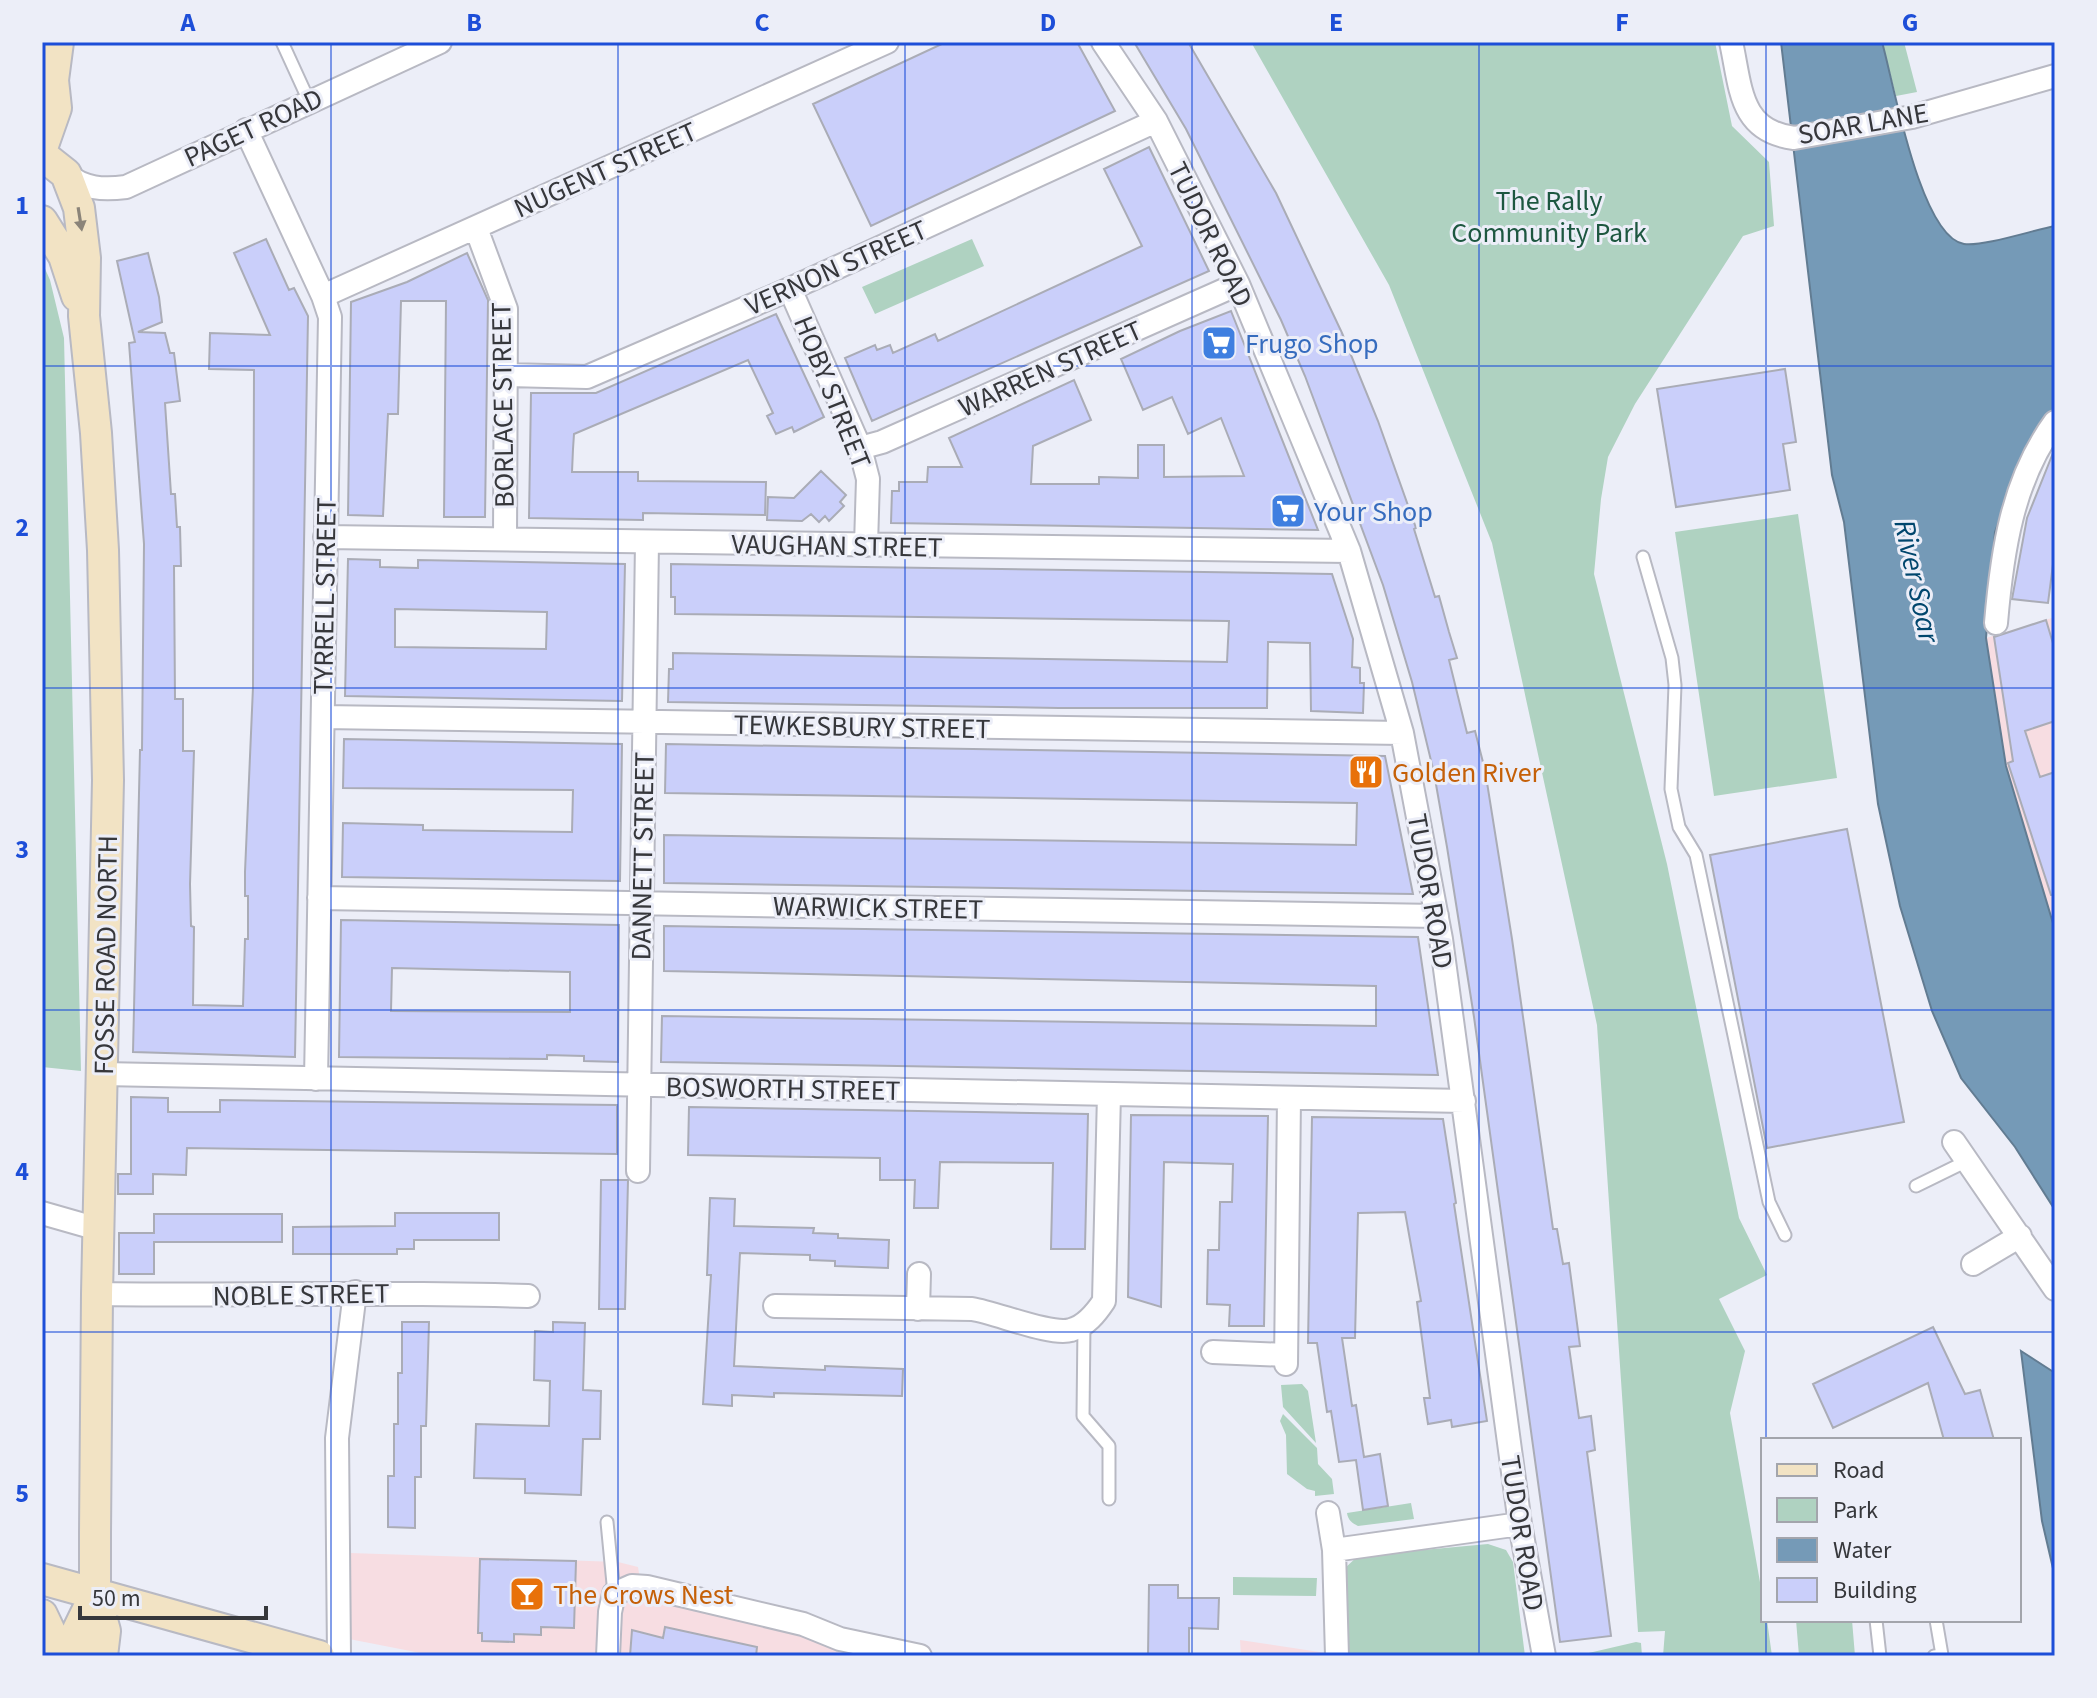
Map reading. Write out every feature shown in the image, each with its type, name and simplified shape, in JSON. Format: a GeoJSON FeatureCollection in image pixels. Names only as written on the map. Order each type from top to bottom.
{"type":"FeatureCollection","features":[{"type":"Feature","properties":{"kind":"street"},"geometry":{"type":"LineString","coordinates":[[42,148],[56,108],[48,85],[58,42]]}},
{"type":"Feature","properties":{"kind":"street","name":"PAGET ROAD"},"geometry":{"type":"LineString","coordinates":[[66,174],[77,183],[91,187],[126,187],[440,42]]}},
{"type":"Feature","properties":{"kind":"street","name":"NUGENT STREET"},"geometry":{"type":"LineString","coordinates":[[323,296],[887,42]]}},
{"type":"Feature","properties":{"kind":"street","name":"TUDOR ROAD"},"geometry":{"type":"LineString","coordinates":[[1103,42],[1156,121],[1238,284],[1349,551],[1402,733],[1437,916],[1520,1524],[1544,1656]]}},
{"type":"Feature","properties":{"kind":"street","name":"SOAR LANE"},"geometry":{"type":"LineString","coordinates":[[1731,42],[1744,102],[1751,118],[1776,136],[1794,138],[1902,120],[2055,76]]}},
{"type":"Feature","properties":{"kind":"street","name":"VERNON STREET"},"geometry":{"type":"LineString","coordinates":[[507,375],[587,377],[790,289],[1156,121]]}},
{"type":"Feature","properties":{"kind":"street","name":"TYRRELL STREET"},"geometry":{"type":"LineString","coordinates":[[246,130],[330,317],[316,1079]]}},
{"type":"Feature","properties":{"kind":"street"},"geometry":{"type":"LineString","coordinates":[[42,155],[66,174]]}},
{"type":"Feature","properties":{"kind":"street","name":"FOSSE ROAD NORTH"},"geometry":{"type":"LineString","coordinates":[[66,174],[79,208],[84,245],[84,316],[100,484],[108,780],[98,1229],[95,1595]]}},
{"type":"Feature","properties":{"kind":"street","name":"FOSSE ROAD NORTH"},"geometry":{"type":"LineString","coordinates":[[42,221],[64,256],[84,316]]}},
{"type":"Feature","properties":{"kind":"street","name":"BORLACE STREET"},"geometry":{"type":"LineString","coordinates":[[476,228],[506,309],[505,539]]}},
{"type":"Feature","properties":{"kind":"street","name":"WARREN STREET"},"geometry":{"type":"LineString","coordinates":[[860,448],[882,442],[1238,284]]}},
{"type":"Feature","properties":{"kind":"street","name":"HOBY STREET"},"geometry":{"type":"LineString","coordinates":[[790,289],[860,448],[868,479],[866,545]]}},
{"type":"Feature","properties":{"kind":"street"},"geometry":{"type":"LineString","coordinates":[[1996,623],[2006,536],[2035,453],[2055,422]]}},
{"type":"Feature","properties":{"kind":"street","name":"VAUGHAN STREET"},"geometry":{"type":"LineString","coordinates":[[325,537],[1349,551]]}},
{"type":"Feature","properties":{"kind":"street","name":"DANNETT STREET"},"geometry":{"type":"LineString","coordinates":[[638,1171],[647,542]]}},
{"type":"Feature","properties":{"kind":"street","name":"TEWKESBURY STREET"},"geometry":{"type":"LineString","coordinates":[[323,717],[1402,733]]}},
{"type":"Feature","properties":{"kind":"street","name":"WARWICK STREET"},"geometry":{"type":"LineString","coordinates":[[319,898],[1437,916]]}},
{"type":"Feature","properties":{"kind":"street","name":"BOSWORTH STREET"},"geometry":{"type":"LineString","coordinates":[[102,1074],[1464,1101]]}},
{"type":"Feature","properties":{"kind":"street"},"geometry":{"type":"LineString","coordinates":[[775,1306],[984,1310],[1057,1331],[1071,1330],[1084,1323],[1093,1317],[1104,1301],[1109,1094]]}},
{"type":"Feature","properties":{"kind":"street"},"geometry":{"type":"LineString","coordinates":[[1213,1352],[1286,1360],[1289,1098]]}},
{"type":"Feature","properties":{"kind":"street"},"geometry":{"type":"LineString","coordinates":[[1960,1152],[2055,1289]]}},
{"type":"Feature","properties":{"kind":"street"},"geometry":{"type":"LineString","coordinates":[[42,1213],[98,1229]]}},
{"type":"Feature","properties":{"kind":"street"},"geometry":{"type":"LineString","coordinates":[[1973,1264],[2020,1236]]}},
{"type":"Feature","properties":{"kind":"street"},"geometry":{"type":"LineString","coordinates":[[918,1309],[919,1274]]}},
{"type":"Feature","properties":{"kind":"street"},"geometry":{"type":"LineString","coordinates":[[339,1656],[346,1570],[337,1438],[355,1292]]}},
{"type":"Feature","properties":{"kind":"street","name":"NOBLE STREET"},"geometry":{"type":"LineString","coordinates":[[97,1294],[228,1296],[355,1292],[517,1296]]}},
{"type":"Feature","properties":{"kind":"street"},"geometry":{"type":"LineString","coordinates":[[1328,1513],[1334,1550],[1337,1656]]}},
{"type":"Feature","properties":{"kind":"street"},"geometry":{"type":"LineString","coordinates":[[1334,1550],[1520,1524]]}},
{"type":"Feature","properties":{"kind":"street"},"geometry":{"type":"LineString","coordinates":[[42,1579],[319,1656]]}},
{"type":"Feature","properties":{"kind":"street"},"geometry":{"type":"LineString","coordinates":[[608,1656],[614,1594],[632,1586],[803,1624],[839,1648],[920,1656]]}},
{"type":"Feature","properties":{"kind":"street"},"geometry":{"type":"LineString","coordinates":[[75,1656],[78,1630],[95,1595]]}},
{"type":"Feature","properties":{"kind":"street"},"geometry":{"type":"LineString","coordinates":[[95,1595],[105,1631],[102,1656]]}},
{"type":"Feature","properties":{"kind":"street"},"geometry":{"type":"LineString","coordinates":[[42,1615],[52,1636],[55,1656]]}},
{"type":"Feature","properties":{"kind":"lane"},"geometry":{"type":"LineString","coordinates":[[282,42],[309,101]]}},
{"type":"Feature","properties":{"kind":"lane"},"geometry":{"type":"LineString","coordinates":[[1643,557],[1672,658],[1675,685],[1671,789],[1679,827],[1696,855],[1769,1202],[1785,1235]]}},
{"type":"Feature","properties":{"kind":"lane"},"geometry":{"type":"LineString","coordinates":[[1916,1186],[1960,1152]]}},
{"type":"Feature","properties":{"kind":"lane"},"geometry":{"type":"LineString","coordinates":[[1084,1323],[1083,1416],[1109,1446],[1109,1499]]}},
{"type":"Feature","properties":{"kind":"lane"},"geometry":{"type":"LineString","coordinates":[[607,1522],[614,1594]]}},
{"type":"Feature","properties":{"kind":"lane"},"geometry":{"type":"LineString","coordinates":[[1876,1622],[1880,1656]]}},
{"type":"Feature","properties":{"kind":"lane"},"geometry":{"type":"LineString","coordinates":[[1936,1622],[1941,1656]]}},
{"type":"Feature","properties":{"kind":"shaded area"},"geometry":{"type":"Polygon","coordinates":[[[2055,617],[2055,930],[2006,766],[1986,638],[2055,617]]]}},
{"type":"Feature","properties":{"kind":"shaded area"},"geometry":{"type":"Polygon","coordinates":[[[350,1553],[618,1562],[638,1567],[641,1586],[917,1656],[436,1656],[349,1639],[350,1553]]]}},
{"type":"Feature","properties":{"kind":"shaded area"},"geometry":{"type":"Polygon","coordinates":[[[1240,1640],[1326,1653],[1338,1656],[1241,1656],[1240,1640]]]}},
{"type":"Feature","properties":{"kind":"green space","name":"The Rally Community Park"},"geometry":{"type":"Polygon","coordinates":[[[1251,42],[1715,42],[1732,126],[1769,162],[1774,226],[1743,236],[1635,404],[1608,457],[1594,574],[1667,864],[1739,1218],[1767,1275],[1719,1299],[1745,1351],[1730,1413],[1761,1588],[1761,1622],[1767,1622],[1772,1656],[1663,1656],[1665,1631],[1638,1632],[1597,1025],[1492,543],[1389,285],[1251,42]]]}},
{"type":"Feature","properties":{"kind":"green space"},"geometry":{"type":"Polygon","coordinates":[[[1882,42],[1904,42],[1917,92],[1896,96],[1882,42]]]}},
{"type":"Feature","properties":{"kind":"green space"},"geometry":{"type":"Polygon","coordinates":[[[972,239],[984,266],[875,314],[862,287],[972,239]]]}},
{"type":"Feature","properties":{"kind":"green space"},"geometry":{"type":"Polygon","coordinates":[[[42,262],[50,280],[64,338],[81,1071],[42,1067],[42,262]]]}},
{"type":"Feature","properties":{"kind":"green space"},"geometry":{"type":"Polygon","coordinates":[[[1798,514],[1837,778],[1714,796],[1675,532],[1798,514]]]}},
{"type":"Feature","properties":{"kind":"green space"},"geometry":{"type":"Polygon","coordinates":[[[1302,1384],[1308,1391],[1316,1443],[1283,1407],[1281,1385],[1302,1384]]]}},
{"type":"Feature","properties":{"kind":"green space"},"geometry":{"type":"Polygon","coordinates":[[[1283,1414],[1317,1448],[1318,1464],[1332,1479],[1334,1494],[1315,1496],[1315,1491],[1307,1489],[1287,1474],[1286,1435],[1280,1421],[1283,1414]]]}},
{"type":"Feature","properties":{"kind":"green space"},"geometry":{"type":"Polygon","coordinates":[[[1411,1503],[1414,1519],[1358,1526],[1348,1518],[1347,1513],[1411,1503]]]}},
{"type":"Feature","properties":{"kind":"green space"},"geometry":{"type":"Polygon","coordinates":[[[1488,1544],[1506,1550],[1513,1562],[1525,1656],[1346,1656],[1345,1568],[1358,1556],[1488,1544]]]}},
{"type":"Feature","properties":{"kind":"green space"},"geometry":{"type":"Polygon","coordinates":[[[1233,1577],[1317,1578],[1316,1596],[1233,1595],[1233,1577]]]}},
{"type":"Feature","properties":{"kind":"green space"},"geometry":{"type":"Polygon","coordinates":[[[1796,1622],[1852,1622],[1855,1656],[1799,1656],[1796,1622]]]}},
{"type":"Feature","properties":{"kind":"green space"},"geometry":{"type":"Polygon","coordinates":[[[1641,1643],[1642,1656],[1580,1655],[1641,1643]]]}},
{"type":"Feature","properties":{"kind":"water","name":"River Soar"},"geometry":{"type":"Polygon","coordinates":[[[1781,42],[1882,42],[1911,155],[1934,215],[1948,235],[1964,244],[1972,244],[2055,226],[2055,411],[2021,461],[1995,532],[1986,638],[2006,766],[2055,930],[2055,1210],[2015,1147],[1961,1078],[1932,1011],[1900,906],[1878,804],[1844,522],[1832,475],[1781,42]]]}},
{"type":"Feature","properties":{"kind":"water"},"geometry":{"type":"Polygon","coordinates":[[[2021,1351],[2055,1373],[2055,1577],[2042,1521],[2021,1351]]]}},
{"type":"Feature","properties":{"kind":"building"},"geometry":{"type":"Polygon","coordinates":[[[946,42],[1077,42],[1115,111],[871,226],[813,104],[946,42]]]}},
{"type":"Feature","properties":{"kind":"building"},"geometry":{"type":"Polygon","coordinates":[[[1134,42],[1188,42],[1276,193],[1342,333],[1378,421],[1416,528],[1435,597],[1439,596],[1457,658],[1449,660],[1467,733],[1475,731],[1485,770],[1553,1229],[1557,1229],[1563,1264],[1569,1263],[1580,1346],[1569,1347],[1579,1418],[1591,1416],[1595,1450],[1587,1452],[1611,1636],[1560,1642],[1474,1017],[1447,847],[1434,773],[1412,682],[1383,585],[1281,320],[1186,129],[1134,42]]]}},
{"type":"Feature","properties":{"kind":"building"},"geometry":{"type":"Polygon","coordinates":[[[1149,147],[1209,271],[872,421],[845,358],[875,345],[877,350],[890,345],[893,353],[935,334],[938,341],[1142,246],[1104,169],[1149,147]]]}},
{"type":"Feature","properties":{"kind":"building"},"geometry":{"type":"Polygon","coordinates":[[[266,239],[289,290],[294,288],[308,316],[295,1057],[133,1052],[142,750],[144,544],[129,343],[135,342],[117,261],[148,253],[162,322],[138,332],[165,333],[170,353],[174,353],[180,401],[165,403],[171,494],[175,494],[177,527],[180,527],[181,566],[174,566],[175,699],[183,699],[183,751],[194,751],[190,884],[191,926],[194,927],[193,1005],[243,1006],[245,939],[248,939],[245,872],[253,687],[254,370],[209,369],[210,333],[270,335],[234,253],[266,239]]]}},
{"type":"Feature","properties":{"kind":"building"},"geometry":{"type":"Polygon","coordinates":[[[467,253],[488,300],[485,517],[444,517],[446,301],[401,301],[398,414],[388,414],[383,516],[348,515],[351,302],[407,282],[467,253]]]}},
{"type":"Feature","properties":{"kind":"building"},"geometry":{"type":"Polygon","coordinates":[[[1231,311],[1318,530],[891,523],[892,491],[899,491],[899,482],[927,482],[928,467],[962,467],[949,438],[1074,380],[1091,420],[1033,446],[1031,484],[1099,484],[1099,477],[1138,478],[1138,445],[1164,445],[1164,477],[1244,476],[1221,418],[1188,434],[1172,397],[1143,410],[1121,359],[1231,311]]]}},
{"type":"Feature","properties":{"kind":"building"},"geometry":{"type":"Polygon","coordinates":[[[776,314],[824,417],[794,432],[792,427],[776,434],[767,416],[773,413],[748,360],[574,434],[573,449],[572,472],[638,472],[638,481],[766,482],[765,515],[643,513],[643,520],[529,518],[531,393],[596,393],[776,314]]]}},
{"type":"Feature","properties":{"kind":"building"},"geometry":{"type":"Polygon","coordinates":[[[1785,369],[1796,442],[1783,444],[1790,490],[1676,507],[1657,389],[1785,369]]]}},
{"type":"Feature","properties":{"kind":"building"},"geometry":{"type":"Polygon","coordinates":[[[2055,448],[2055,549],[2048,603],[2012,599],[2027,518],[2055,448]]]}},
{"type":"Feature","properties":{"kind":"building"},"geometry":{"type":"Polygon","coordinates":[[[821,471],[846,495],[840,502],[844,506],[829,521],[825,516],[819,522],[811,514],[802,521],[767,520],[768,497],[794,498],[821,471]]]}},
{"type":"Feature","properties":{"kind":"building"},"geometry":{"type":"Polygon","coordinates":[[[348,559],[380,560],[380,567],[418,568],[418,560],[625,564],[622,701],[345,696],[348,559]],[[395,609],[395,647],[546,649],[547,612],[395,609]]]}},
{"type":"Feature","properties":{"kind":"building"},"geometry":{"type":"Polygon","coordinates":[[[671,564],[1332,574],[1353,639],[1352,667],[1360,668],[1360,683],[1364,683],[1363,713],[1311,711],[1310,643],[1268,642],[1267,708],[668,702],[673,653],[1227,662],[1229,621],[675,614],[675,597],[671,597],[671,564]]]}},
{"type":"Feature","properties":{"kind":"building"},"geometry":{"type":"Polygon","coordinates":[[[2046,620],[2055,650],[2055,721],[2025,731],[2040,777],[2055,772],[2055,895],[2051,895],[2008,763],[2013,761],[1994,637],[2046,620]]]}},
{"type":"Feature","properties":{"kind":"building"},"geometry":{"type":"Polygon","coordinates":[[[344,739],[622,744],[620,881],[342,877],[343,823],[423,825],[423,830],[572,832],[573,790],[343,788],[344,739]]]}},
{"type":"Feature","properties":{"kind":"building"},"geometry":{"type":"Polygon","coordinates":[[[666,744],[1385,756],[1413,894],[664,883],[664,835],[1356,845],[1357,803],[665,793],[666,744]]]}},
{"type":"Feature","properties":{"kind":"building"},"geometry":{"type":"Polygon","coordinates":[[[1847,829],[1904,1122],[1767,1148],[1710,855],[1847,829]]]}},
{"type":"Feature","properties":{"kind":"building"},"geometry":{"type":"Polygon","coordinates":[[[341,920],[619,925],[618,1062],[584,1061],[584,1056],[547,1055],[547,1059],[339,1057],[341,920]],[[392,968],[391,1011],[570,1012],[570,972],[392,968]]]}},
{"type":"Feature","properties":{"kind":"building"},"geometry":{"type":"Polygon","coordinates":[[[664,926],[1418,937],[1438,1075],[661,1062],[662,1016],[1376,1026],[1376,986],[664,971],[664,926]]]}},
{"type":"Feature","properties":{"kind":"building"},"geometry":{"type":"Polygon","coordinates":[[[131,1097],[168,1098],[168,1112],[220,1112],[220,1100],[617,1105],[617,1154],[187,1148],[186,1175],[153,1174],[153,1194],[118,1194],[118,1174],[131,1174],[131,1097]]]}},
{"type":"Feature","properties":{"kind":"building"},"geometry":{"type":"Polygon","coordinates":[[[689,1107],[1088,1114],[1085,1249],[1051,1249],[1053,1163],[940,1162],[938,1208],[914,1208],[915,1180],[880,1180],[880,1158],[688,1155],[689,1107]]]}},
{"type":"Feature","properties":{"kind":"building"},"geometry":{"type":"Polygon","coordinates":[[[1131,1115],[1268,1116],[1264,1326],[1229,1326],[1230,1305],[1207,1304],[1208,1250],[1219,1250],[1220,1202],[1232,1202],[1233,1164],[1164,1162],[1161,1307],[1128,1297],[1131,1115]]]}},
{"type":"Feature","properties":{"kind":"building"},"geometry":{"type":"Polygon","coordinates":[[[1312,1117],[1443,1119],[1487,1421],[1452,1427],[1451,1420],[1428,1424],[1424,1398],[1430,1398],[1417,1302],[1421,1301],[1405,1212],[1358,1213],[1355,1338],[1342,1338],[1352,1406],[1356,1405],[1364,1457],[1380,1454],[1388,1506],[1363,1510],[1356,1460],[1339,1462],[1331,1411],[1327,1412],[1317,1343],[1308,1343],[1312,1117]]]}},
{"type":"Feature","properties":{"kind":"building"},"geometry":{"type":"Polygon","coordinates":[[[601,1180],[628,1180],[625,1309],[599,1309],[601,1180]]]}},
{"type":"Feature","properties":{"kind":"building"},"geometry":{"type":"Polygon","coordinates":[[[710,1198],[735,1199],[734,1226],[814,1228],[813,1233],[838,1234],[838,1238],[889,1240],[888,1268],[835,1266],[835,1261],[810,1260],[810,1255],[740,1253],[734,1366],[903,1369],[902,1396],[774,1393],[774,1397],[732,1395],[732,1406],[703,1404],[711,1275],[707,1275],[710,1198]]]}},
{"type":"Feature","properties":{"kind":"building"},"geometry":{"type":"Polygon","coordinates":[[[395,1213],[499,1213],[499,1240],[414,1240],[414,1249],[397,1249],[397,1254],[293,1254],[293,1227],[395,1226],[395,1213]]]}},
{"type":"Feature","properties":{"kind":"building"},"geometry":{"type":"Polygon","coordinates":[[[154,1214],[282,1214],[282,1242],[154,1242],[154,1274],[119,1274],[119,1233],[154,1233],[154,1214]]]}},
{"type":"Feature","properties":{"kind":"building"},"geometry":{"type":"Polygon","coordinates":[[[402,1322],[429,1322],[426,1426],[421,1426],[421,1477],[415,1477],[415,1528],[388,1527],[388,1476],[394,1476],[394,1424],[398,1424],[398,1373],[402,1373],[402,1322]]]}},
{"type":"Feature","properties":{"kind":"building"},"geometry":{"type":"Polygon","coordinates":[[[553,1322],[585,1323],[583,1390],[601,1391],[600,1439],[583,1439],[581,1495],[525,1493],[525,1479],[474,1478],[476,1424],[549,1426],[550,1381],[534,1380],[535,1331],[553,1332],[553,1322]]]}},
{"type":"Feature","properties":{"kind":"building"},"geometry":{"type":"Polygon","coordinates":[[[1933,1327],[1965,1394],[1980,1390],[1993,1438],[1943,1438],[1928,1383],[1833,1428],[1813,1384],[1933,1327]]]}},
{"type":"Feature","properties":{"kind":"building","name":"The Crows Nest"},"geometry":{"type":"Polygon","coordinates":[[[480,1559],[576,1561],[574,1628],[541,1627],[541,1635],[514,1634],[514,1642],[482,1641],[482,1633],[478,1633],[480,1559]]]}},
{"type":"Feature","properties":{"kind":"building"},"geometry":{"type":"Polygon","coordinates":[[[1149,1585],[1178,1585],[1178,1598],[1219,1598],[1218,1629],[1189,1628],[1189,1656],[1148,1656],[1149,1585]]]}},
{"type":"Feature","properties":{"kind":"building"},"geometry":{"type":"Polygon","coordinates":[[[665,1627],[757,1647],[756,1656],[630,1656],[632,1630],[663,1638],[665,1627]]]}},
{"type":"Feature","properties":{"kind":"place","name":"Frugo Shop"},"geometry":{"type":"Point","coordinates":[1219,343]}},
{"type":"Feature","properties":{"kind":"place","name":"Your Shop"},"geometry":{"type":"Point","coordinates":[1288,511]}},
{"type":"Feature","properties":{"kind":"place","name":"Golden River"},"geometry":{"type":"Point","coordinates":[1366,772]}},
{"type":"Feature","properties":{"kind":"place","name":"The Crows Nest"},"geometry":{"type":"Point","coordinates":[527,1594]}}]}
